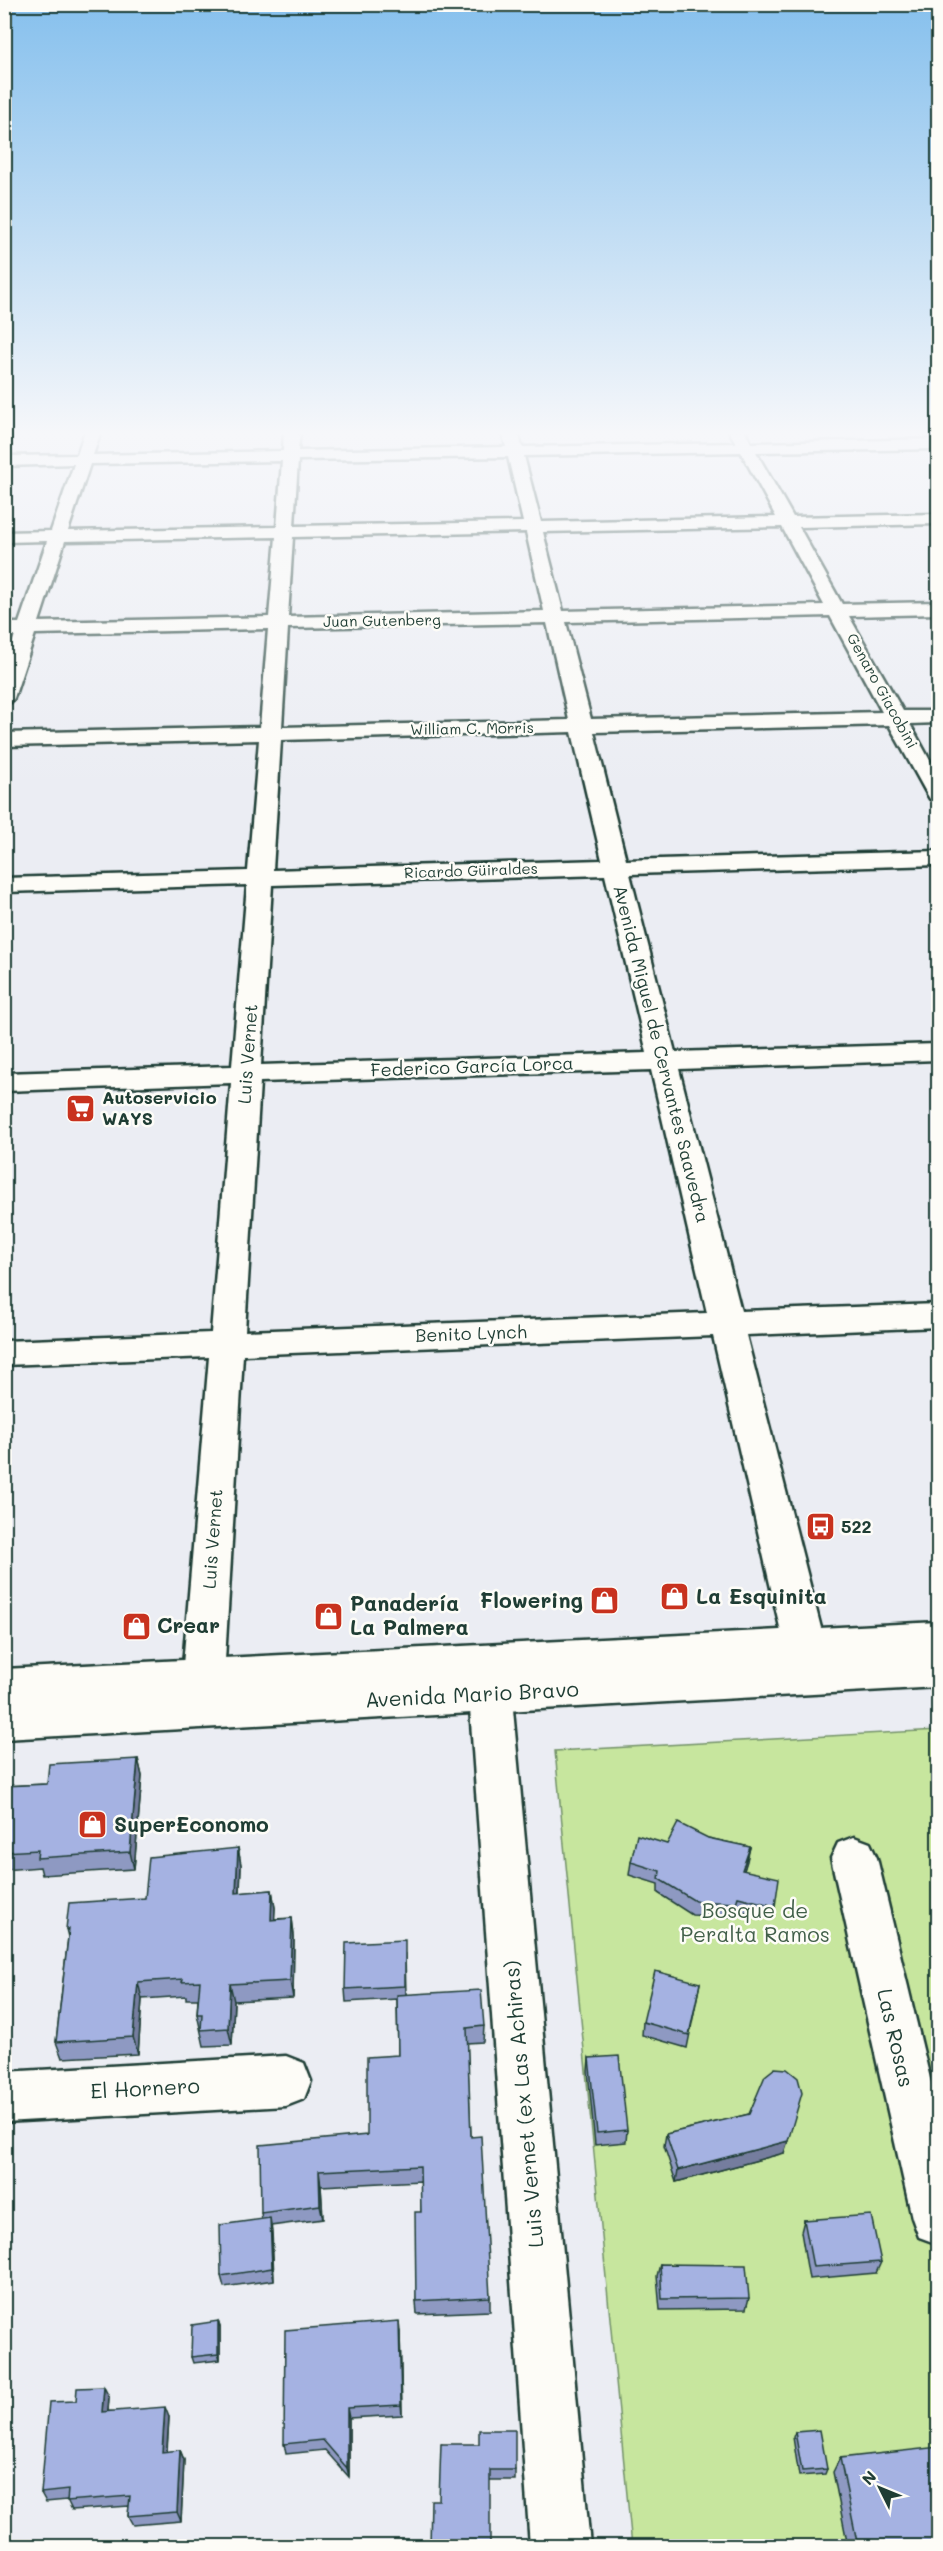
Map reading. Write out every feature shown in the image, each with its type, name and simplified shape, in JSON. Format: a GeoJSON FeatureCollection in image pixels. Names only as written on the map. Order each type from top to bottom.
{"type":"FeatureCollection","features":[{"type":"Feature","properties":{"kind":"street"},"geometry":{"type":"LineString","coordinates":[[4,698],[53,550]]}},
{"type":"Feature","properties":{"kind":"street","name":"Luis Vernet"},"geometry":{"type":"LineString","coordinates":[[203,1677],[285,550]]}},
{"type":"Feature","properties":{"kind":"street","name":"Avenida Miguel de Cervantes Saavedra"},"geometry":{"type":"LineString","coordinates":[[539,550],[808,1661]]}},
{"type":"Feature","properties":{"kind":"street","name":"Genaro Giacobini"},"geometry":{"type":"LineString","coordinates":[[804,550],[939,794]]}},
{"type":"Feature","properties":{"kind":"street","name":"Juan Gutenberg"},"geometry":{"type":"LineString","coordinates":[[4,629],[939,608]]}},
{"type":"Feature","properties":{"kind":"street","name":"William C. Morris"},"geometry":{"type":"LineString","coordinates":[[4,740],[939,717]]}},
{"type":"Feature","properties":{"kind":"street","name":"Ricardo Güiraldes"},"geometry":{"type":"LineString","coordinates":[[4,885],[939,858]]}},
{"type":"Feature","properties":{"kind":"street","name":"Federico García Lorca"},"geometry":{"type":"LineString","coordinates":[[4,1082],[939,1052]]}},
{"type":"Feature","properties":{"kind":"street","name":"Benito Lynch"},"geometry":{"type":"LineString","coordinates":[[4,1353],[939,1315]]}},
{"type":"Feature","properties":{"kind":"street","name":"Avenida Mario Bravo"},"geometry":{"type":"LineString","coordinates":[[4,1721],[489,1678],[808,1661],[939,1638]]}},
{"type":"Feature","properties":{"kind":"street","name":"Avenida Mario Bravo"},"geometry":{"type":"LineString","coordinates":[[808,1661],[939,1670]]}},
{"type":"Feature","properties":{"kind":"street","name":"Avenida Mario Bravo"},"geometry":{"type":"LineString","coordinates":[[4,1687],[203,1677],[489,1678]]}},
{"type":"Feature","properties":{"kind":"street","name":"Luis Vernet (ex Las Achiras)"},"geometry":{"type":"LineString","coordinates":[[489,1678],[560,2547]]}},
{"type":"Feature","properties":{"kind":"street","name":"Las Rosas"},"geometry":{"type":"LineString","coordinates":[[854,1858],[924,2099],[939,2218]]}},
{"type":"Feature","properties":{"kind":"street","name":"El Hornero"},"geometry":{"type":"LineString","coordinates":[[4,2097],[286,2081]]}},
{"type":"Feature","properties":{"kind":"green space","name":"Bosque de Peralta Ramos"},"geometry":{"type":"Polygon","coordinates":[[[938,1730],[938,2546],[632,2546],[555,1751],[938,1730]]]}},
{"type":"Feature","properties":{"kind":"building"},"geometry":{"type":"Polygon","coordinates":[[[138,1759],[130,1852],[37,1858],[38,1850],[4,1852],[4,1786],[47,1784],[49,1764],[138,1759]]]}},
{"type":"Feature","properties":{"kind":"building"},"geometry":{"type":"Polygon","coordinates":[[[678,1823],[708,1838],[750,1847],[742,1870],[779,1878],[775,1906],[738,1897],[736,1903],[695,1901],[659,1879],[660,1871],[631,1862],[637,1835],[667,1844],[678,1823]]]}},
{"type":"Feature","properties":{"kind":"building"},"geometry":{"type":"Polygon","coordinates":[[[238,1848],[236,1893],[272,1890],[271,1920],[292,1918],[290,1981],[230,1984],[228,2028],[201,2030],[202,2014],[197,2014],[200,1981],[182,1982],[183,1979],[138,1982],[133,2037],[56,2042],[69,1929],[66,1929],[69,1903],[145,1898],[149,1857],[238,1848]]]}},
{"type":"Feature","properties":{"kind":"building"},"geometry":{"type":"Polygon","coordinates":[[[405,1940],[405,1986],[345,1989],[346,1943],[405,1940]]]}},
{"type":"Feature","properties":{"kind":"building"},"geometry":{"type":"Polygon","coordinates":[[[655,1971],[700,1983],[689,2035],[643,2022],[655,1971]]]}},
{"type":"Feature","properties":{"kind":"building"},"geometry":{"type":"Polygon","coordinates":[[[481,1990],[484,2026],[467,2028],[471,2137],[481,2136],[490,2297],[416,2301],[415,2212],[421,2212],[420,2166],[319,2171],[320,2205],[261,2213],[260,2145],[367,2135],[367,2057],[398,2055],[397,1995],[481,1990]]]}},
{"type":"Feature","properties":{"kind":"building"},"geometry":{"type":"Polygon","coordinates":[[[619,2056],[627,2130],[597,2133],[589,2058],[619,2056]]]}},
{"type":"Feature","properties":{"kind":"building"},"geometry":{"type":"Polygon","coordinates":[[[775,2068],[787,2069],[798,2078],[802,2093],[788,2141],[678,2170],[666,2134],[749,2114],[765,2076],[775,2068]]]}},
{"type":"Feature","properties":{"kind":"building"},"geometry":{"type":"Polygon","coordinates":[[[871,2215],[881,2262],[813,2267],[804,2220],[871,2215]]]}},
{"type":"Feature","properties":{"kind":"building"},"geometry":{"type":"Polygon","coordinates":[[[270,2218],[272,2268],[221,2276],[220,2225],[270,2218]]]}},
{"type":"Feature","properties":{"kind":"building"},"geometry":{"type":"Polygon","coordinates":[[[660,2264],[746,2265],[749,2298],[662,2299],[660,2264]]]}},
{"type":"Feature","properties":{"kind":"building"},"geometry":{"type":"Polygon","coordinates":[[[218,2321],[218,2354],[191,2357],[192,2325],[218,2321]]]}},
{"type":"Feature","properties":{"kind":"building"},"geometry":{"type":"Polygon","coordinates":[[[399,2321],[401,2405],[347,2408],[347,2468],[323,2440],[284,2444],[285,2330],[399,2321]]]}},
{"type":"Feature","properties":{"kind":"building"},"geometry":{"type":"Polygon","coordinates":[[[104,2387],[102,2412],[165,2407],[162,2452],[180,2450],[177,2512],[128,2516],[130,2496],[67,2501],[68,2490],[41,2493],[49,2402],[76,2401],[77,2388],[104,2387]]]}},
{"type":"Feature","properties":{"kind":"building"},"geometry":{"type":"Polygon","coordinates":[[[479,2430],[515,2430],[515,2470],[490,2470],[490,2547],[430,2547],[431,2500],[439,2500],[441,2444],[479,2444],[479,2430]]]}},
{"type":"Feature","properties":{"kind":"building"},"geometry":{"type":"Polygon","coordinates":[[[820,2430],[827,2469],[802,2471],[795,2432],[820,2430]]]}},
{"type":"Feature","properties":{"kind":"building"},"geometry":{"type":"Polygon","coordinates":[[[939,2447],[939,2547],[858,2547],[840,2458],[939,2447]]]}},
{"type":"Feature","properties":{"kind":"place","name":"Autoservicio WAYS"},"geometry":{"type":"Point","coordinates":[81,1108]}},
{"type":"Feature","properties":{"kind":"place","name":"522"},"geometry":{"type":"Point","coordinates":[820,1527]}},
{"type":"Feature","properties":{"kind":"place","name":"La Esquinita"},"geometry":{"type":"Point","coordinates":[675,1597]}},
{"type":"Feature","properties":{"kind":"place","name":"Flowering"},"geometry":{"type":"Point","coordinates":[604,1601]}},
{"type":"Feature","properties":{"kind":"place","name":"Panadería La Palmera"},"geometry":{"type":"Point","coordinates":[329,1616]}},
{"type":"Feature","properties":{"kind":"place","name":"Crear"},"geometry":{"type":"Point","coordinates":[136,1626]}},
{"type":"Feature","properties":{"kind":"place","name":"SuperEconomo"},"geometry":{"type":"Point","coordinates":[93,1825]}}]}
